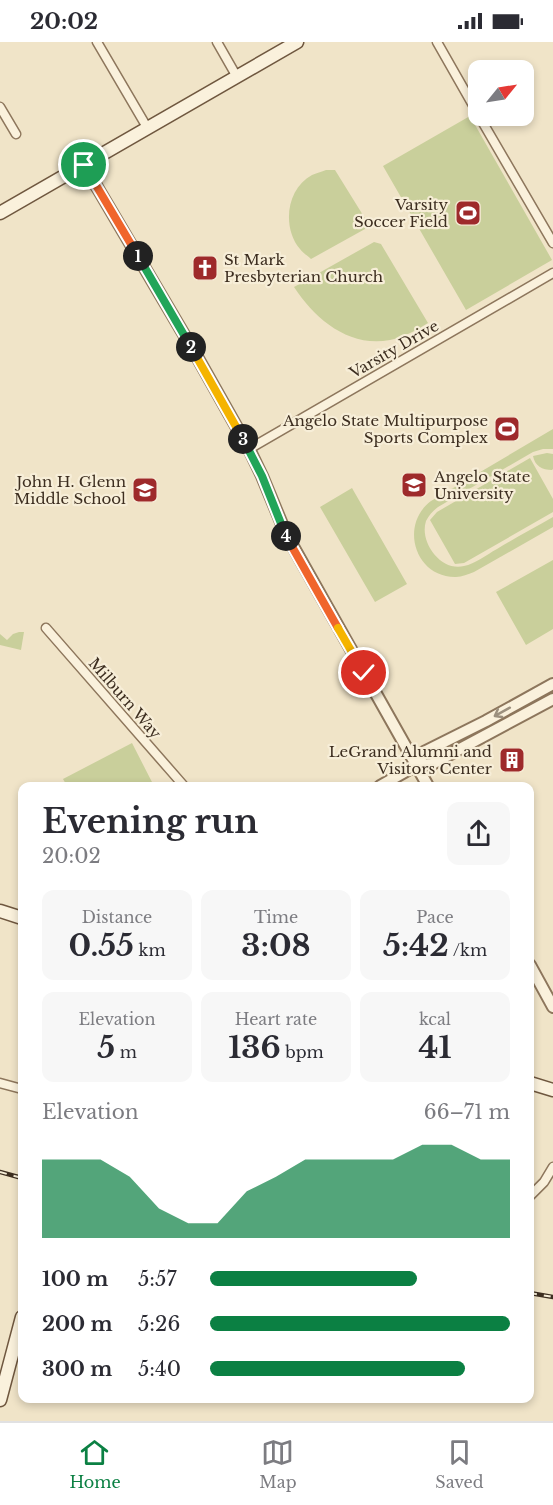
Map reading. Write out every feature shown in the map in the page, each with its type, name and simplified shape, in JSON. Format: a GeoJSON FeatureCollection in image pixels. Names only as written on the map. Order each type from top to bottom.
{"type":"FeatureCollection","features":[{"type":"Feature","properties":{"kind":"main road"},"geometry":{"type":"LineString","coordinates":[[0,213],[297,42]]}},
{"type":"Feature","properties":{"kind":"main road"},"geometry":{"type":"LineString","coordinates":[[0,911],[18,917]]}},
{"type":"Feature","properties":{"kind":"main road"},"geometry":{"type":"LineString","coordinates":[[534,1084],[553,1090]]}},
{"type":"Feature","properties":{"kind":"main road"},"geometry":{"type":"LineString","coordinates":[[0,1400],[18,1332]]}},
{"type":"Feature","properties":{"kind":"street"},"geometry":{"type":"LineString","coordinates":[[97,42],[148,129]]}},
{"type":"Feature","properties":{"kind":"street"},"geometry":{"type":"LineString","coordinates":[[217,42],[237,77]]}},
{"type":"Feature","properties":{"kind":"street"},"geometry":{"type":"LineString","coordinates":[[437,42],[468,96]]}},
{"type":"Feature","properties":{"kind":"street"},"geometry":{"type":"LineString","coordinates":[[0,107],[16,134]]}},
{"type":"Feature","properties":{"kind":"street"},"geometry":{"type":"LineString","coordinates":[[485,126],[553,243]]}},
{"type":"Feature","properties":{"kind":"street"},"geometry":{"type":"LineString","coordinates":[[84,165],[249,449],[286,534],[426,782]]}},
{"type":"Feature","properties":{"kind":"street","name":"Varsity Drive"},"geometry":{"type":"LineString","coordinates":[[249,449],[553,273]]}},
{"type":"Feature","properties":{"kind":"street","name":"Milburn Way"},"geometry":{"type":"LineString","coordinates":[[46,628],[181,782]]}},
{"type":"Feature","properties":{"kind":"street"},"geometry":{"type":"LineString","coordinates":[[417,765],[424,752],[553,684]]}},
{"type":"Feature","properties":{"kind":"street"},"geometry":{"type":"LineString","coordinates":[[387,782],[417,765],[432,764],[553,699]]}},
{"type":"Feature","properties":{"kind":"street"},"geometry":{"type":"LineString","coordinates":[[534,973],[553,1007]]}},
{"type":"Feature","properties":{"kind":"street"},"geometry":{"type":"LineString","coordinates":[[0,1083],[18,1088]]}},
{"type":"Feature","properties":{"kind":"street"},"geometry":{"type":"LineString","coordinates":[[534,1192],[544,1182],[553,1167]]}},
{"type":"Feature","properties":{"kind":"green space","name":"Varsity Soccer Field"},"geometry":{"type":"Polygon","coordinates":[[[468,117],[468,126],[476,126],[552,260],[466,310],[383,166],[468,117]]]}},
{"type":"Feature","properties":{"kind":"green space"},"geometry":{"type":"Polygon","coordinates":[[[326,170],[335,170],[366,220],[365,229],[311,259],[294,240],[289,220],[290,209],[292,199],[303,181],[326,170]]]}},
{"type":"Feature","properties":{"kind":"green space"},"geometry":{"type":"Polygon","coordinates":[[[374,242],[381,244],[428,323],[415,331],[390,340],[361,340],[334,328],[312,310],[294,287],[374,242]]]}},
{"type":"Feature","properties":{"kind":"green space"},"geometry":{"type":"Polygon","coordinates":[[[553,429],[553,449],[533,452],[438,507],[427,519],[425,529],[426,538],[434,554],[440,560],[455,567],[476,561],[553,517],[553,527],[474,572],[456,577],[442,575],[430,569],[416,548],[414,536],[421,511],[431,501],[553,429]]]}},
{"type":"Feature","properties":{"kind":"green space"},"geometry":{"type":"Polygon","coordinates":[[[553,454],[552,470],[540,467],[533,456],[553,454]]]}},
{"type":"Feature","properties":{"kind":"green space"},"geometry":{"type":"Polygon","coordinates":[[[530,458],[553,499],[553,512],[464,563],[455,564],[430,520],[437,512],[530,458]]]}},
{"type":"Feature","properties":{"kind":"green space"},"geometry":{"type":"Polygon","coordinates":[[[352,488],[407,584],[375,602],[320,507],[352,488]]]}},
{"type":"Feature","properties":{"kind":"green space"},"geometry":{"type":"Polygon","coordinates":[[[553,560],[553,629],[526,645],[496,592],[553,560]]]}},
{"type":"Feature","properties":{"kind":"green space"},"geometry":{"type":"Polygon","coordinates":[[[19,632],[24,632],[21,650],[0,645],[0,634],[7,640],[19,632]]]}},
{"type":"Feature","properties":{"kind":"green space"},"geometry":{"type":"Polygon","coordinates":[[[132,743],[152,782],[65,782],[63,779],[132,743]]]}},
{"type":"Feature","properties":{"kind":"railway"},"geometry":{"type":"LineString","coordinates":[[0,1172],[18,1177]]}},
{"type":"Feature","properties":{"kind":"railway"},"geometry":{"type":"LineString","coordinates":[[534,1294],[553,1297]]}},
{"type":"Feature","properties":{"kind":"place","name":"Varsity Soccer Field"},"geometry":{"type":"Point","coordinates":[468,213]}},
{"type":"Feature","properties":{"kind":"place","name":"St Mark Presbyterian Church"},"geometry":{"type":"Point","coordinates":[205,268]}},
{"type":"Feature","properties":{"kind":"place","name":"Angelo State Multipurpose Sports Complex"},"geometry":{"type":"Point","coordinates":[507,429]}},
{"type":"Feature","properties":{"kind":"place","name":"Angelo State University"},"geometry":{"type":"Point","coordinates":[414,485]}},
{"type":"Feature","properties":{"kind":"place","name":"John H. Glenn Middle School"},"geometry":{"type":"Point","coordinates":[145,490]}},
{"type":"Feature","properties":{"kind":"place","name":"LeGrand Alumni and Visitors Center"},"geometry":{"type":"Point","coordinates":[512,760]}},
{"type":"Feature","properties":{"kind":"route"},"geometry":{"type":"LineString","coordinates":[[84,165],[249,449],[286,534],[364,673]]}}]}
